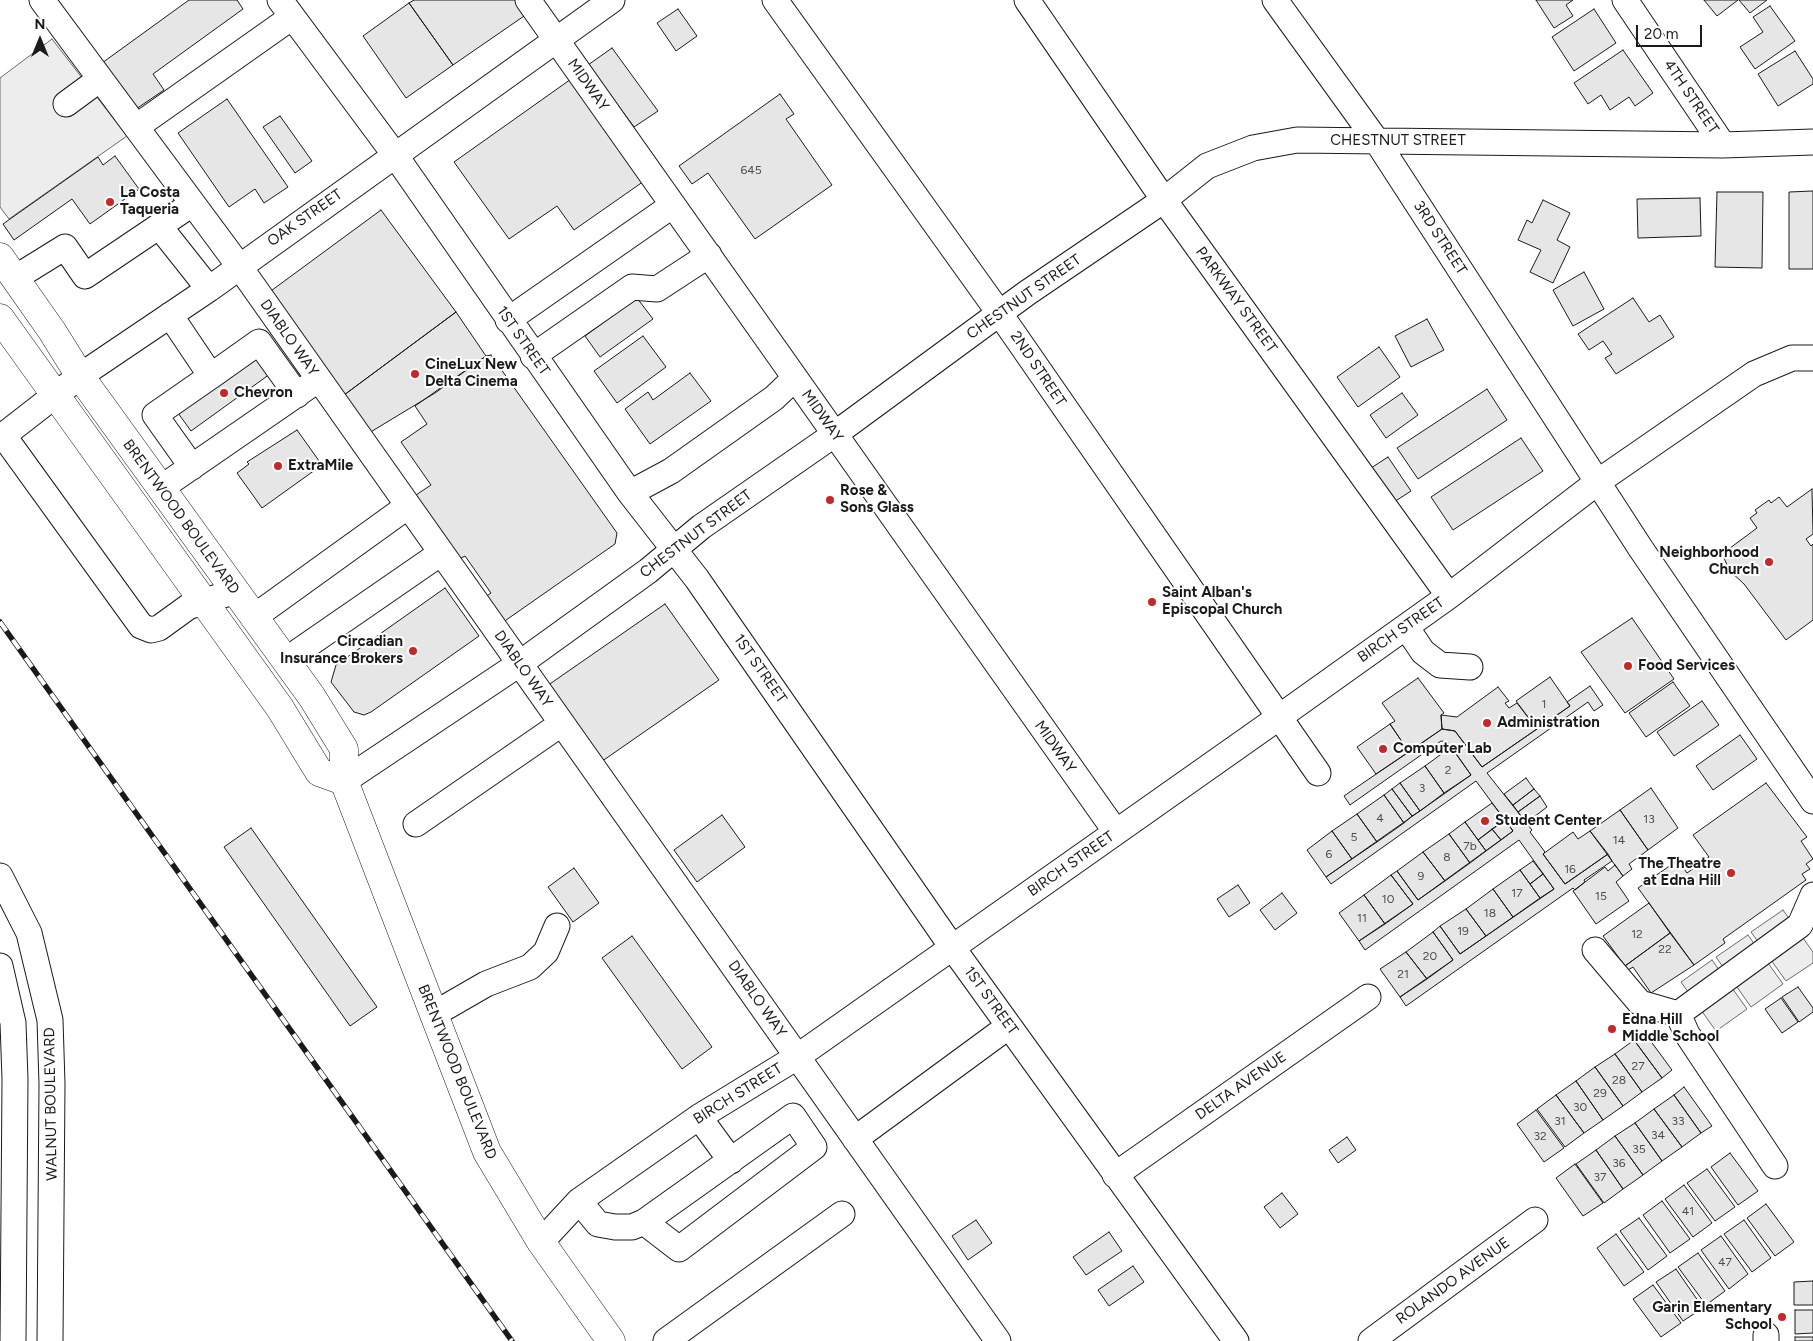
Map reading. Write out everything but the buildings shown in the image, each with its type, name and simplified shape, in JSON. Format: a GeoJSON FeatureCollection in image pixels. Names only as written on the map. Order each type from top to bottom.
{"type":"FeatureCollection","features":[{"type":"Feature","properties":{"kind":"main road","name":"BRENTWOOD BOULEVARD"},"geometry":{"type":"LineString","coordinates":[[8,268],[80,376],[234,591],[312,696],[344,749],[344,782],[487,1152],[541,1242],[612,1341]]}},
{"type":"Feature","properties":{"kind":"main road","name":"BRENTWOOD BOULEVARD"},"geometry":{"type":"LineString","coordinates":[[0,318],[56,394],[202,602],[280,708],[319,772],[344,782]]}},
{"type":"Feature","properties":{"kind":"street","name":"DIABLO WAY"},"geometry":{"type":"LineString","coordinates":[[42,0],[239,266],[998,1341]]}},
{"type":"Feature","properties":{"kind":"street","name":"MIDWAY"},"geometry":{"type":"LineString","coordinates":[[528,0],[1116,832]]}},
{"type":"Feature","properties":{"kind":"street","name":"OAK STREET"},"geometry":{"type":"LineString","coordinates":[[2,437],[80,376],[170,316],[612,0]]}},
{"type":"Feature","properties":{"kind":"street","name":"2ND STREET"},"geometry":{"type":"LineString","coordinates":[[775,0],[1000,314],[1278,718],[1318,773]]}},
{"type":"Feature","properties":{"kind":"street","name":"PARKWAY STREET"},"geometry":{"type":"LineString","coordinates":[[1027,0],[1164,200],[1449,596]]}},
{"type":"Feature","properties":{"kind":"street","name":"3RD STREET"},"geometry":{"type":"LineString","coordinates":[[1275,0],[1376,140],[1599,480],[1641,549],[1813,801]]}},
{"type":"Feature","properties":{"kind":"street","name":"4TH STREET"},"geometry":{"type":"LineString","coordinates":[[1625,0],[1723,145]]}},
{"type":"Feature","properties":{"kind":"street"},"geometry":{"type":"LineString","coordinates":[[136,127],[290,7]]}},
{"type":"Feature","properties":{"kind":"street","name":"1ST STREET"},"geometry":{"type":"LineString","coordinates":[[290,7],[395,155],[533,356],[630,492],[673,550],[697,578],[952,947],[1115,1174],[1230,1339]]}},
{"type":"Feature","properties":{"kind":"street"},"geometry":{"type":"LineString","coordinates":[[66,104],[100,79]]}},
{"type":"Feature","properties":{"kind":"street","name":"CHESTNUT STREET"},"geometry":{"type":"LineString","coordinates":[[344,782],[519,664],[648,570],[701,527],[1164,200],[1207,166],[1254,148],[1297,140],[1723,145],[1813,142]]}},
{"type":"Feature","properties":{"kind":"street"},"geometry":{"type":"LineString","coordinates":[[8,268],[65,247],[85,276],[192,204]]}},
{"type":"Feature","properties":{"kind":"street"},"geometry":{"type":"LineString","coordinates":[[508,320],[673,205]]}},
{"type":"Feature","properties":{"kind":"street"},"geometry":{"type":"LineString","coordinates":[[159,226],[209,288]]}},
{"type":"Feature","properties":{"kind":"street"},"geometry":{"type":"LineString","coordinates":[[533,356],[632,287],[657,288],[709,255]]}},
{"type":"Feature","properties":{"kind":"street"},"geometry":{"type":"LineString","coordinates":[[170,316],[211,376]]}},
{"type":"Feature","properties":{"kind":"street"},"geometry":{"type":"LineString","coordinates":[[192,467],[155,415],[259,342],[297,395]]}},
{"type":"Feature","properties":{"kind":"street","name":"BIRCH STREET"},"geometry":{"type":"LineString","coordinates":[[541,1242],[579,1201],[699,1117],[797,1057],[1278,718],[1449,596],[1599,480],[1754,374],[1792,358],[1813,358]]}},
{"type":"Feature","properties":{"kind":"street"},"geometry":{"type":"LineString","coordinates":[[630,492],[671,471],[774,398],[795,378]]}},
{"type":"Feature","properties":{"kind":"street"},"geometry":{"type":"LineString","coordinates":[[161,488],[319,380]]}},
{"type":"Feature","properties":{"kind":"street"},"geometry":{"type":"LineString","coordinates":[[2,437],[141,626],[151,630],[159,628],[188,607],[234,591]]}},
{"type":"Feature","properties":{"kind":"street"},"geometry":{"type":"LineString","coordinates":[[254,617],[408,506]]}},
{"type":"Feature","properties":{"kind":"street"},"geometry":{"type":"LineString","coordinates":[[286,660],[441,553]]}},
{"type":"Feature","properties":{"kind":"street"},"geometry":{"type":"LineString","coordinates":[[1406,627],[1423,652],[1440,665],[1470,667]]}},
{"type":"Feature","properties":{"kind":"street"},"geometry":{"type":"LineString","coordinates":[[416,824],[562,724]]}},
{"type":"Feature","properties":{"kind":"street","name":"WALNUT BOULEVARD"},"geometry":{"type":"LineString","coordinates":[[0,876],[29,933],[50,1020],[52,1094],[50,1341]]}},
{"type":"Feature","properties":{"kind":"street"},"geometry":{"type":"LineString","coordinates":[[1678,1014],[1800,925],[1813,895]]}},
{"type":"Feature","properties":{"kind":"street"},"geometry":{"type":"LineString","coordinates":[[434,1014],[486,984],[530,967],[546,952],[557,926]]}},
{"type":"Feature","properties":{"kind":"street"},"geometry":{"type":"LineString","coordinates":[[1595,950],[1640,1003],[1678,1014],[1688,1034],[1775,1166]]}},
{"type":"Feature","properties":{"kind":"street"},"geometry":{"type":"LineString","coordinates":[[0,966],[6,984],[13,1032],[13,1341]]}},
{"type":"Feature","properties":{"kind":"street","name":"DELTA AVENUE"},"geometry":{"type":"LineString","coordinates":[[1115,1174],[1368,998]]}},
{"type":"Feature","properties":{"kind":"street"},"geometry":{"type":"LineString","coordinates":[[855,1139],[1009,1026]]}},
{"type":"Feature","properties":{"kind":"street"},"geometry":{"type":"LineString","coordinates":[[579,1201],[598,1224],[632,1227],[644,1222],[793,1116],[814,1147],[680,1249],[644,1222]]}},
{"type":"Feature","properties":{"kind":"street"},"geometry":{"type":"LineString","coordinates":[[699,1117],[731,1161]]}},
{"type":"Feature","properties":{"kind":"street"},"geometry":{"type":"LineString","coordinates":[[666,1341],[842,1214]]}},
{"type":"Feature","properties":{"kind":"street","name":"ROLANDO AVENUE"},"geometry":{"type":"LineString","coordinates":[[1371,1341],[1535,1220]]}},
{"type":"Feature","properties":{"kind":"shaded area"},"geometry":{"type":"Polygon","coordinates":[[[52,39],[127,136],[9,219],[0,207],[0,78],[52,39]]]}},
{"type":"Feature","properties":{"kind":"shaded area"},"geometry":{"type":"Polygon","coordinates":[[[1783,910],[1813,952],[1813,963],[1786,981],[1751,932],[1783,910]]]}},
{"type":"Feature","properties":{"kind":"shaded area"},"geometry":{"type":"Polygon","coordinates":[[[1748,935],[1783,984],[1751,1007],[1716,957],[1748,935]]]}},
{"type":"Feature","properties":{"kind":"shaded area"},"geometry":{"type":"Polygon","coordinates":[[[1712,960],[1747,1009],[1716,1031],[1681,982],[1712,960]]]}},
{"type":"Feature","properties":{"kind":"railway"},"geometry":{"type":"LineString","coordinates":[[0,622],[512,1341]]}},
{"type":"Feature","properties":{"kind":"place","name":"La Costa Taqueria"},"geometry":{"type":"Point","coordinates":[110,202]}},
{"type":"Feature","properties":{"kind":"place","name":"CineLux New Delta Cinema"},"geometry":{"type":"Point","coordinates":[415,374]}},
{"type":"Feature","properties":{"kind":"place","name":"Chevron"},"geometry":{"type":"Point","coordinates":[224,393]}},
{"type":"Feature","properties":{"kind":"place","name":"ExtraMile"},"geometry":{"type":"Point","coordinates":[278,466]}},
{"type":"Feature","properties":{"kind":"place","name":"Rose & Sons Glass"},"geometry":{"type":"Point","coordinates":[830,500]}},
{"type":"Feature","properties":{"kind":"place","name":"Neighborhood Church"},"geometry":{"type":"Point","coordinates":[1769,562]}},
{"type":"Feature","properties":{"kind":"place","name":"Saint Alban's Episcopal Church"},"geometry":{"type":"Point","coordinates":[1152,602]}},
{"type":"Feature","properties":{"kind":"place","name":"Circadian Insurance Brokers"},"geometry":{"type":"Point","coordinates":[413,651]}},
{"type":"Feature","properties":{"kind":"place","name":"Food Services"},"geometry":{"type":"Point","coordinates":[1628,666]}},
{"type":"Feature","properties":{"kind":"place","name":"Administration"},"geometry":{"type":"Point","coordinates":[1487,723]}},
{"type":"Feature","properties":{"kind":"place","name":"Computer Lab"},"geometry":{"type":"Point","coordinates":[1383,749]}},
{"type":"Feature","properties":{"kind":"place","name":"Student Center"},"geometry":{"type":"Point","coordinates":[1485,821]}},
{"type":"Feature","properties":{"kind":"place","name":"The Theatre at Edna Hill"},"geometry":{"type":"Point","coordinates":[1731,873]}},
{"type":"Feature","properties":{"kind":"place","name":"Edna Hill Middle School"},"geometry":{"type":"Point","coordinates":[1612,1029]}},
{"type":"Feature","properties":{"kind":"place","name":"Garin Elementary School"},"geometry":{"type":"Point","coordinates":[1782,1317]}}]}
